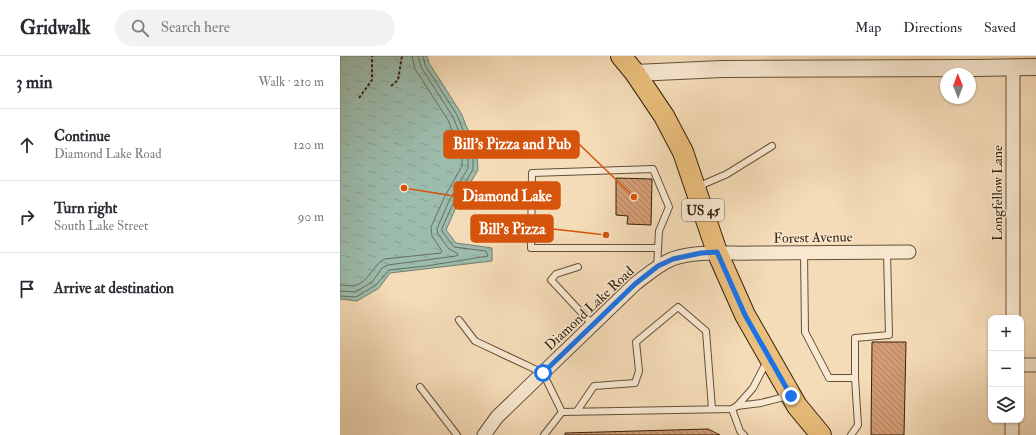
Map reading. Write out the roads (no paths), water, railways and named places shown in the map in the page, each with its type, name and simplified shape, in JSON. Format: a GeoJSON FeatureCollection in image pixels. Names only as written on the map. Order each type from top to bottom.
{"type":"FeatureCollection","features":[{"type":"Feature","properties":{"kind":"main road","name":"US 45"},"geometry":{"type":"LineString","coordinates":[[621,56],[664,116],[683,152],[717,252],[745,315],[768,358],[797,406],[821,435]]}},
{"type":"Feature","properties":{"kind":"street","name":"Longfellow Lane"},"geometry":{"type":"LineString","coordinates":[[1013,67],[1013,315]]}},
{"type":"Feature","properties":{"kind":"street"},"geometry":{"type":"LineString","coordinates":[[634,73],[722,69],[1036,67]]}},
{"type":"Feature","properties":{"kind":"street","name":"Forest Avenue"},"geometry":{"type":"LineString","coordinates":[[717,252],[748,254],[908,252]]}},
{"type":"Feature","properties":{"kind":"street","name":"Diamond Lake Road"},"geometry":{"type":"LineString","coordinates":[[484,435],[497,417],[635,284],[657,267],[673,259],[701,253],[717,252]]}},
{"type":"Feature","properties":{"kind":"street"},"geometry":{"type":"LineString","coordinates":[[1024,365],[1036,365]]}},
{"type":"Feature","properties":{"kind":"street"},"geometry":{"type":"LineString","coordinates":[[1012,423],[1012,435]]}},
{"type":"Feature","properties":{"kind":"lane"},"geometry":{"type":"LineString","coordinates":[[695,188],[727,174],[772,146]]}},
{"type":"Feature","properties":{"kind":"lane"},"geometry":{"type":"LineString","coordinates":[[657,267],[659,231],[669,207],[654,169],[532,173],[531,248],[658,248]]}},
{"type":"Feature","properties":{"kind":"lane"},"geometry":{"type":"LineString","coordinates":[[850,435],[858,425],[855,378],[855,338],[890,335],[887,252]]}},
{"type":"Feature","properties":{"kind":"lane"},"geometry":{"type":"LineString","coordinates":[[804,253],[805,332],[829,378],[855,378]]}},
{"type":"Feature","properties":{"kind":"lane"},"geometry":{"type":"LineString","coordinates":[[578,267],[556,274],[551,280],[593,325]]}},
{"type":"Feature","properties":{"kind":"lane"},"geometry":{"type":"LineString","coordinates":[[577,411],[594,386],[635,383],[639,371],[636,342],[678,307],[706,331],[712,409]]}},
{"type":"Feature","properties":{"kind":"lane"},"geometry":{"type":"LineString","coordinates":[[459,320],[475,341],[543,373],[562,412]]}},
{"type":"Feature","properties":{"kind":"lane"},"geometry":{"type":"LineString","coordinates":[[734,407],[753,388],[768,358]]}},
{"type":"Feature","properties":{"kind":"lane"},"geometry":{"type":"LineString","coordinates":[[420,387],[457,435]]}},
{"type":"Feature","properties":{"kind":"lane"},"geometry":{"type":"LineString","coordinates":[[544,435],[562,412],[712,409],[761,403],[791,396]]}},
{"type":"Feature","properties":{"kind":"lane"},"geometry":{"type":"LineString","coordinates":[[734,407],[740,431],[744,435]]}},
{"type":"Feature","properties":{"kind":"water"},"geometry":{"type":"Polygon","coordinates":[[[340,56],[427,56],[429,63],[461,113],[477,152],[478,170],[457,205],[446,230],[456,243],[492,248],[492,261],[390,273],[379,288],[357,301],[340,299],[340,56]]]}},
{"type":"Feature","properties":{"kind":"place","name":"Diamond Lake"},"geometry":{"type":"Point","coordinates":[404,188]}},
{"type":"Feature","properties":{"kind":"place","name":"Bill's Pizza and Pub"},"geometry":{"type":"Point","coordinates":[634,197]}},
{"type":"Feature","properties":{"kind":"place","name":"Bill's Pizza"},"geometry":{"type":"Point","coordinates":[606,235]}}]}
